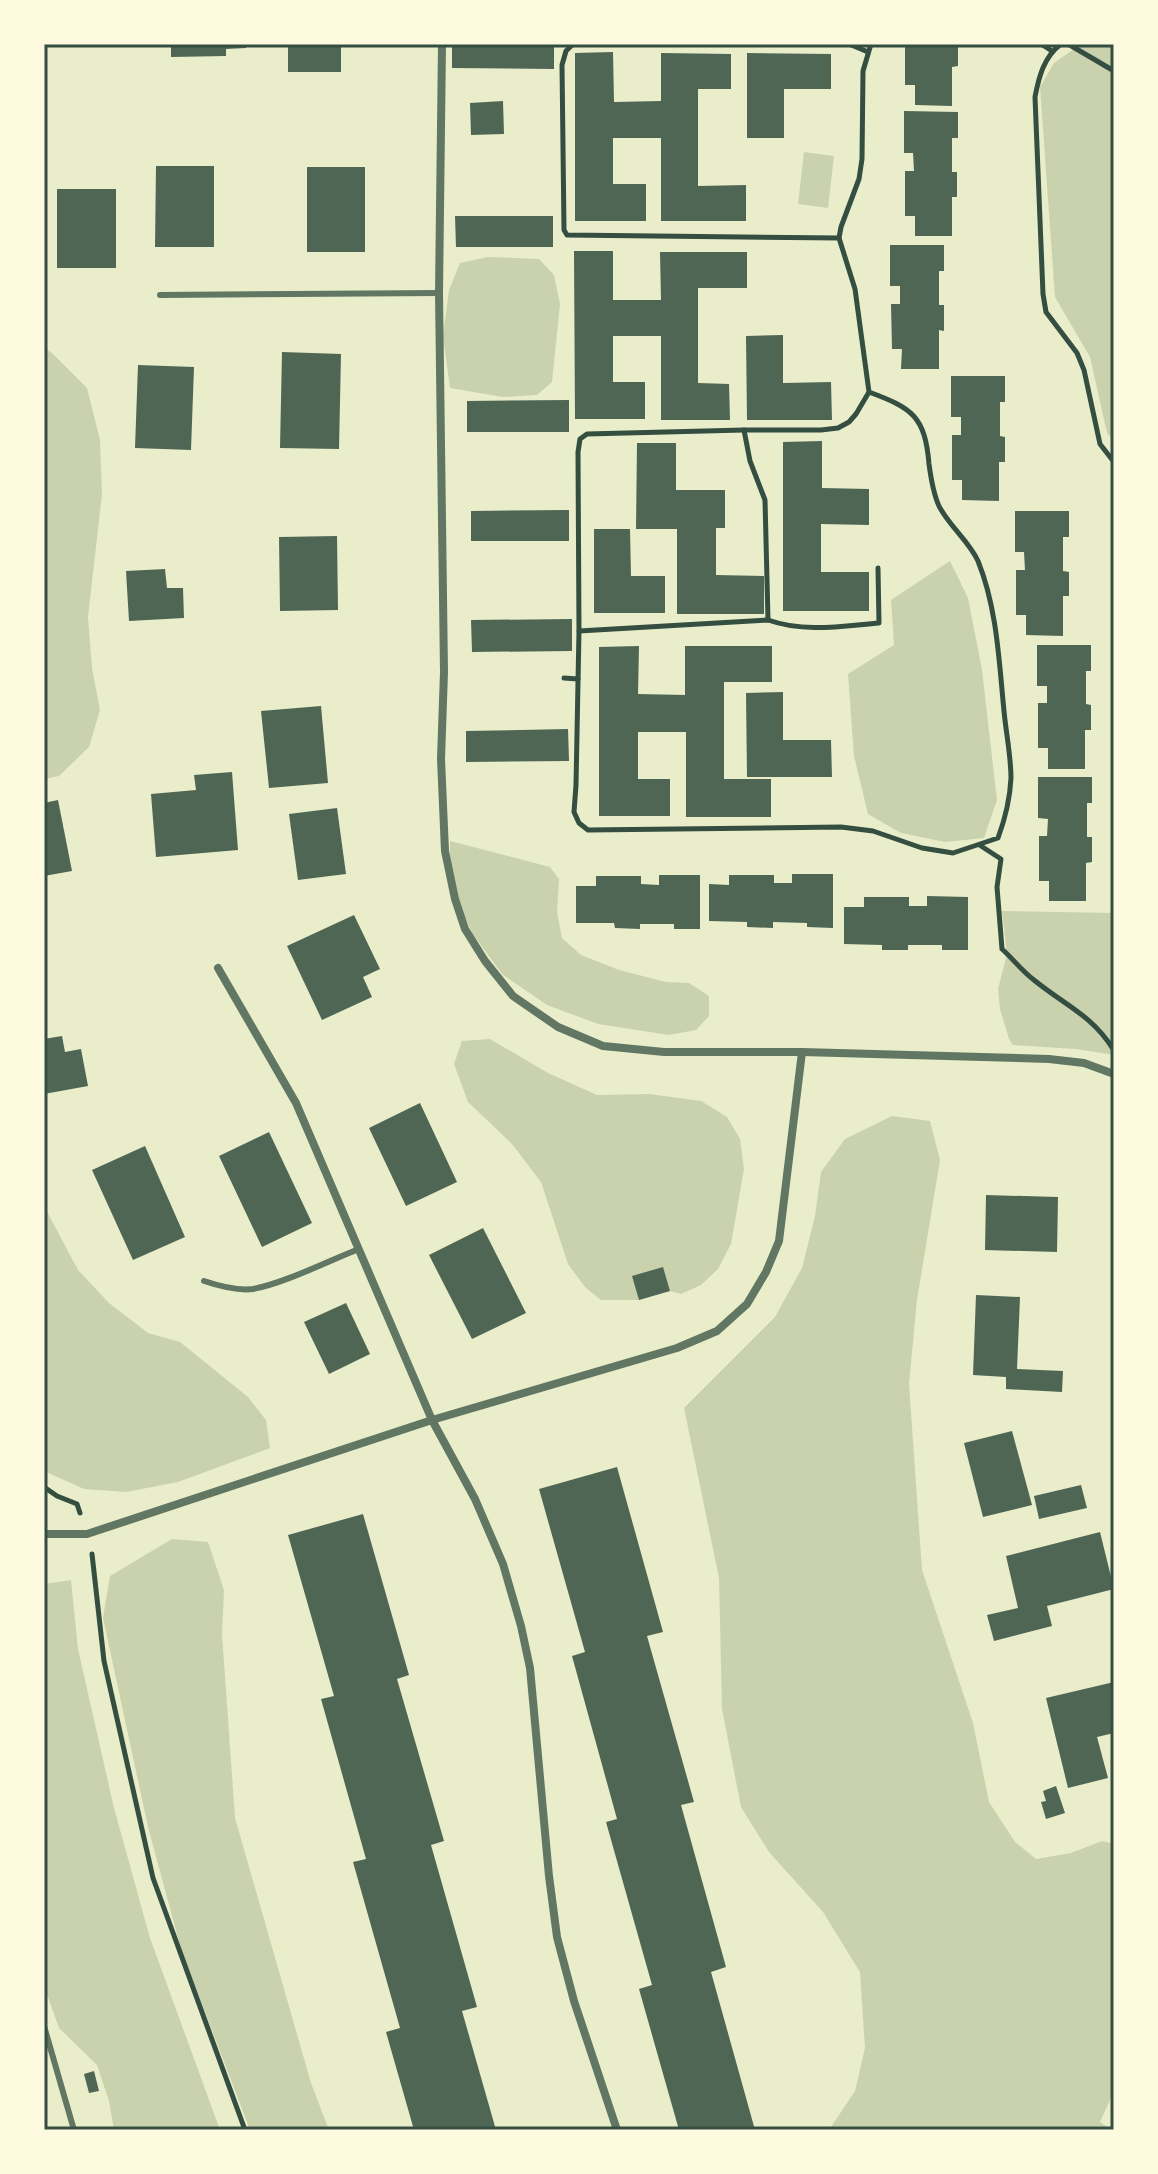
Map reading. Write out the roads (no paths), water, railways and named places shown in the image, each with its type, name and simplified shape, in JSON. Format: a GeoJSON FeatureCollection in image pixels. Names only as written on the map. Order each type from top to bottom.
{"type":"FeatureCollection","features":[{"type":"Feature","properties":{"kind":"street"},"geometry":{"type":"LineString","coordinates":[[442,44],[439,293],[444,657],[441,759],[445,851],[465,929],[485,961],[513,996],[558,1027],[603,1046],[664,1052],[802,1052],[1049,1059],[1084,1063],[1114,1074]]}},
{"type":"Feature","properties":{"kind":"street"},"geometry":{"type":"LineString","coordinates":[[218,968],[296,1103],[432,1420],[475,1499],[503,1564],[530,1668],[557,1937],[574,2001],[617,2130]]}},
{"type":"Feature","properties":{"kind":"street"},"geometry":{"type":"LineString","coordinates":[[44,1534],[87,1534],[432,1420],[677,1348],[717,1331],[747,1304],[766,1272],[779,1241],[802,1052]]}},
{"type":"Feature","properties":{"kind":"lane"},"geometry":{"type":"LineString","coordinates":[[160,295],[439,293]]}},
{"type":"Feature","properties":{"kind":"lane"},"geometry":{"type":"LineString","coordinates":[[204,1281],[223,1287],[250,1289],[359,1249]]}},
{"type":"Feature","properties":{"kind":"lane"},"geometry":{"type":"LineString","coordinates":[[44,2026],[74,2130]]}}]}
